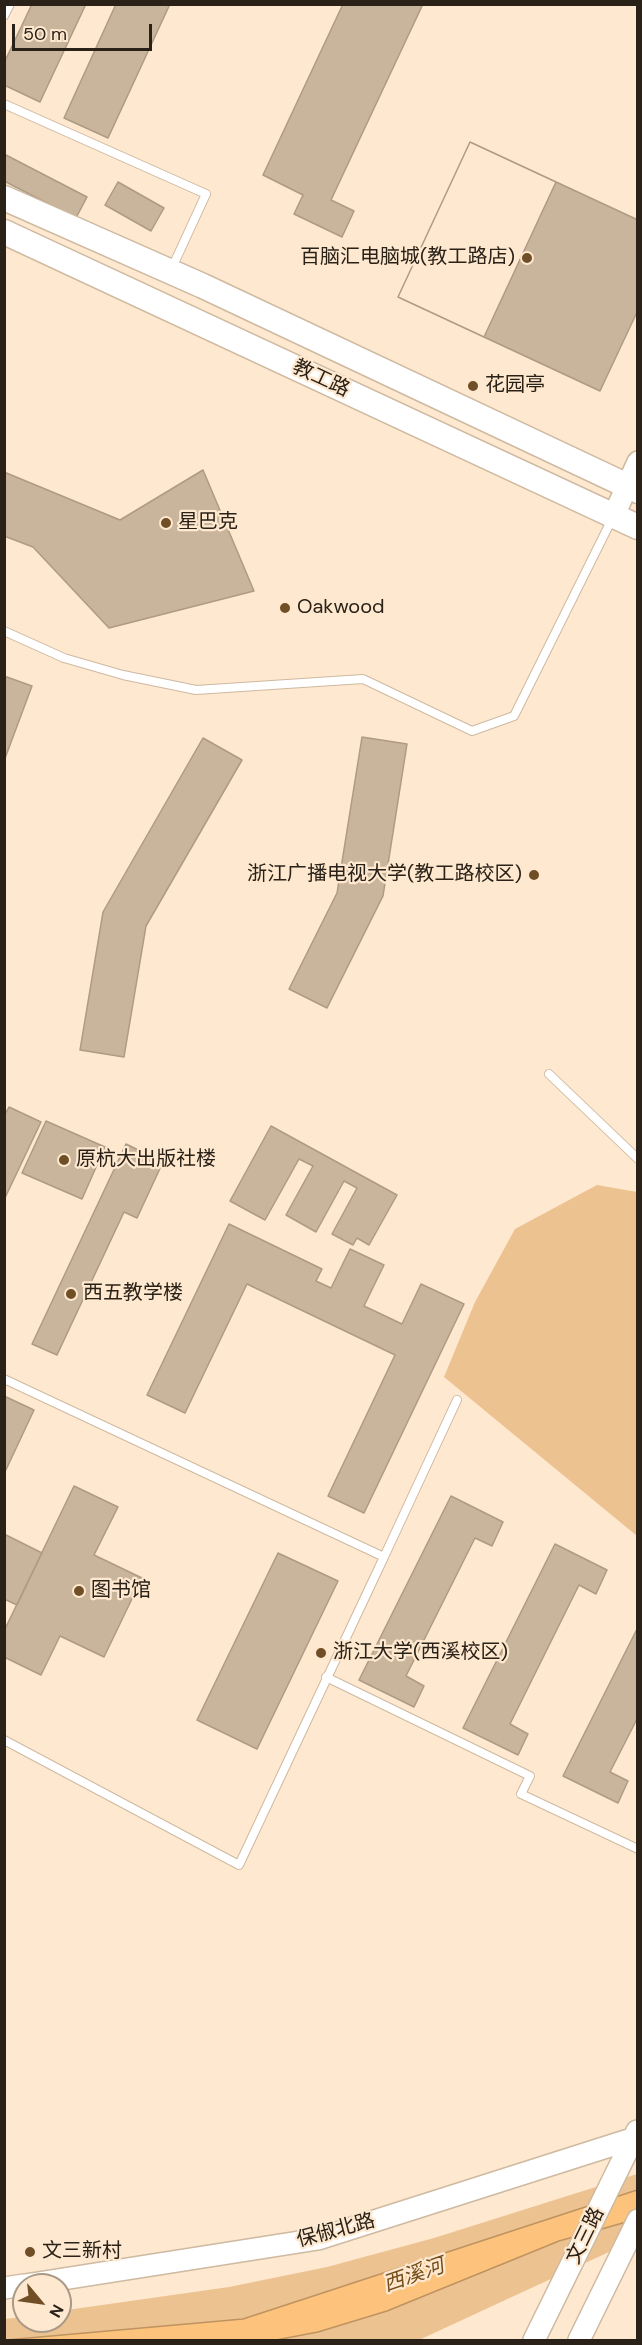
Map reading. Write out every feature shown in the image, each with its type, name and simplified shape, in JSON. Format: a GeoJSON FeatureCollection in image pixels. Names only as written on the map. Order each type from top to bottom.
{"type":"FeatureCollection","features":[{"type":"Feature","properties":{"kind":"main road","name":"教工路"},"geometry":{"type":"LineString","coordinates":[[4,198],[171,272],[632,489]]}},
{"type":"Feature","properties":{"kind":"main road","name":"教工路"},"geometry":{"type":"LineString","coordinates":[[4,232],[638,527]]}},
{"type":"Feature","properties":{"kind":"main road"},"geometry":{"type":"LineString","coordinates":[[614,515],[632,489],[638,462]]}},
{"type":"Feature","properties":{"kind":"main road","name":"文三路"},"geometry":{"type":"LineString","coordinates":[[534,2340],[636,2135]]}},
{"type":"Feature","properties":{"kind":"main road","name":"保俶北路"},"geometry":{"type":"LineString","coordinates":[[72,2277],[318,2239],[636,2135]]}},
{"type":"Feature","properties":{"kind":"main road","name":"文三路"},"geometry":{"type":"LineString","coordinates":[[579,2340],[638,2220]]}},
{"type":"Feature","properties":{"kind":"lane"},"geometry":{"type":"LineString","coordinates":[[4,16],[10,4]]}},
{"type":"Feature","properties":{"kind":"lane"},"geometry":{"type":"LineString","coordinates":[[4,104],[206,194],[171,272]]}},
{"type":"Feature","properties":{"kind":"lane"},"geometry":{"type":"LineString","coordinates":[[4,631],[64,658],[123,675],[196,690],[363,679],[472,731],[514,716],[614,515]]}},
{"type":"Feature","properties":{"kind":"lane"},"geometry":{"type":"LineString","coordinates":[[549,1074],[638,1159]]}},
{"type":"Feature","properties":{"kind":"lane"},"geometry":{"type":"LineString","coordinates":[[4,1379],[384,1557]]}},
{"type":"Feature","properties":{"kind":"lane"},"geometry":{"type":"LineString","coordinates":[[4,1740],[239,1865],[457,1400]]}},
{"type":"Feature","properties":{"kind":"lane"},"geometry":{"type":"LineString","coordinates":[[326,1677],[530,1776],[521,1794],[638,1849]]}},
{"type":"Feature","properties":{"kind":"shaded area"},"geometry":{"type":"Polygon","coordinates":[[[597,1185],[637,1192],[637,1536],[444,1377],[475,1302],[515,1229],[597,1185]]]}},
{"type":"Feature","properties":{"kind":"shaded area"},"geometry":{"type":"Polygon","coordinates":[[[637,2174],[637,2239],[419,2340],[5,2340],[4,2319],[12,2318],[12,2333],[72,2333],[72,2309],[229,2287],[327,2267],[434,2238],[637,2174]]]}},
{"type":"Feature","properties":{"kind":"water","name":"西溪河"},"geometry":{"type":"Polygon","coordinates":[[[637,2190],[637,2219],[559,2241],[387,2311],[318,2332],[276,2340],[6,2340],[243,2319],[637,2190]]]}},
{"type":"Feature","properties":{"kind":"building"},"geometry":{"type":"Polygon","coordinates":[[[32,4],[86,4],[40,102],[4,85],[4,63],[32,4]]]}},
{"type":"Feature","properties":{"kind":"building"},"geometry":{"type":"Polygon","coordinates":[[[116,4],[170,4],[108,138],[64,118],[116,4]]]}},
{"type":"Feature","properties":{"kind":"building"},"geometry":{"type":"Polygon","coordinates":[[[343,4],[423,4],[331,200],[354,211],[342,237],[294,214],[303,195],[263,175],[343,4]]]}},
{"type":"Feature","properties":{"kind":"building","name":"百脑汇电脑城(教工路店)"},"geometry":{"type":"Polygon","coordinates":[[[470,142],[638,220],[638,310],[600,391],[398,297],[470,142]]]}},
{"type":"Feature","properties":{"kind":"building"},"geometry":{"type":"Polygon","coordinates":[[[470,142],[556,182],[484,337],[398,297],[470,142]]]}},
{"type":"Feature","properties":{"kind":"building"},"geometry":{"type":"Polygon","coordinates":[[[4,154],[87,197],[76,218],[4,181],[4,154]]]}},
{"type":"Feature","properties":{"kind":"building"},"geometry":{"type":"Polygon","coordinates":[[[118,182],[164,208],[151,231],[105,205],[118,182]]]}},
{"type":"Feature","properties":{"kind":"building"},"geometry":{"type":"Polygon","coordinates":[[[203,470],[254,591],[109,628],[33,547],[4,536],[4,472],[120,520],[203,470]]]}},
{"type":"Feature","properties":{"kind":"building"},"geometry":{"type":"Polygon","coordinates":[[[4,676],[32,686],[4,761],[4,676]]]}},
{"type":"Feature","properties":{"kind":"building"},"geometry":{"type":"Polygon","coordinates":[[[362,737],[407,744],[383,896],[327,1008],[289,989],[337,893],[362,737]]]}},
{"type":"Feature","properties":{"kind":"building"},"geometry":{"type":"Polygon","coordinates":[[[203,738],[242,760],[146,926],[124,1057],[80,1050],[103,912],[203,738]]]}},
{"type":"Feature","properties":{"kind":"building"},"geometry":{"type":"Polygon","coordinates":[[[9,1107],[41,1122],[4,1200],[4,1116],[9,1107]]]}},
{"type":"Feature","properties":{"kind":"building","name":"原杭大出版社楼"},"geometry":{"type":"Polygon","coordinates":[[[46,1121],[105,1147],[82,1199],[22,1173],[46,1121]]]}},
{"type":"Feature","properties":{"kind":"building"},"geometry":{"type":"Polygon","coordinates":[[[271,1126],[397,1195],[369,1245],[357,1238],[353,1245],[332,1234],[357,1188],[344,1181],[316,1232],[286,1215],[313,1166],[299,1159],[265,1220],[230,1201],[271,1126]]]}},
{"type":"Feature","properties":{"kind":"building","name":"西五教学楼"},"geometry":{"type":"Polygon","coordinates":[[[126,1144],[163,1162],[137,1218],[124,1212],[57,1355],[32,1344],[126,1144]]]}},
{"type":"Feature","properties":{"kind":"building"},"geometry":{"type":"Polygon","coordinates":[[[229,1224],[322,1269],[316,1281],[331,1288],[350,1249],[384,1265],[364,1306],[402,1324],[421,1284],[464,1304],[364,1513],[328,1496],[395,1355],[247,1284],[185,1413],[147,1395],[229,1224]]]}},
{"type":"Feature","properties":{"kind":"building"},"geometry":{"type":"Polygon","coordinates":[[[4,1396],[34,1410],[4,1474],[4,1396]]]}},
{"type":"Feature","properties":{"kind":"building","name":"图书馆"},"geometry":{"type":"Polygon","coordinates":[[[74,1486],[118,1507],[94,1555],[142,1578],[104,1657],[60,1636],[41,1675],[4,1657],[4,1631],[74,1486]]]}},
{"type":"Feature","properties":{"kind":"building"},"geometry":{"type":"Polygon","coordinates":[[[451,1496],[503,1522],[492,1546],[475,1538],[406,1676],[424,1686],[414,1707],[359,1680],[451,1496]]]}},
{"type":"Feature","properties":{"kind":"building"},"geometry":{"type":"Polygon","coordinates":[[[4,1534],[42,1553],[17,1605],[4,1599],[4,1534]]]}},
{"type":"Feature","properties":{"kind":"building"},"geometry":{"type":"Polygon","coordinates":[[[555,1544],[607,1570],[596,1594],[579,1585],[510,1724],[528,1734],[518,1755],[463,1728],[555,1544]]]}},
{"type":"Feature","properties":{"kind":"building"},"geometry":{"type":"Polygon","coordinates":[[[278,1553],[338,1581],[257,1749],[197,1720],[278,1553]]]}},
{"type":"Feature","properties":{"kind":"building"},"geometry":{"type":"Polygon","coordinates":[[[638,1627],[638,1717],[610,1772],[628,1781],[618,1803],[563,1776],[638,1627]]]}},
{"type":"Feature","properties":{"kind":"place","name":"百脑汇电脑城(教工路店)"},"geometry":{"type":"Point","coordinates":[527,258]}},
{"type":"Feature","properties":{"kind":"place","name":"花园亭"},"geometry":{"type":"Point","coordinates":[473,386]}},
{"type":"Feature","properties":{"kind":"place","name":"星巴克"},"geometry":{"type":"Point","coordinates":[166,523]}},
{"type":"Feature","properties":{"kind":"place","name":"Oakwood"},"geometry":{"type":"Point","coordinates":[285,608]}},
{"type":"Feature","properties":{"kind":"place","name":"浙江广播电视大学(教工路校区)"},"geometry":{"type":"Point","coordinates":[534,875]}},
{"type":"Feature","properties":{"kind":"place","name":"原杭大出版社楼"},"geometry":{"type":"Point","coordinates":[64,1160]}},
{"type":"Feature","properties":{"kind":"place","name":"西五教学楼"},"geometry":{"type":"Point","coordinates":[71,1294]}},
{"type":"Feature","properties":{"kind":"place","name":"图书馆"},"geometry":{"type":"Point","coordinates":[79,1591]}},
{"type":"Feature","properties":{"kind":"place","name":"浙江大学(西溪校区)"},"geometry":{"type":"Point","coordinates":[321,1653]}},
{"type":"Feature","properties":{"kind":"place","name":"文三新村"},"geometry":{"type":"Point","coordinates":[30,2252]}}]}
